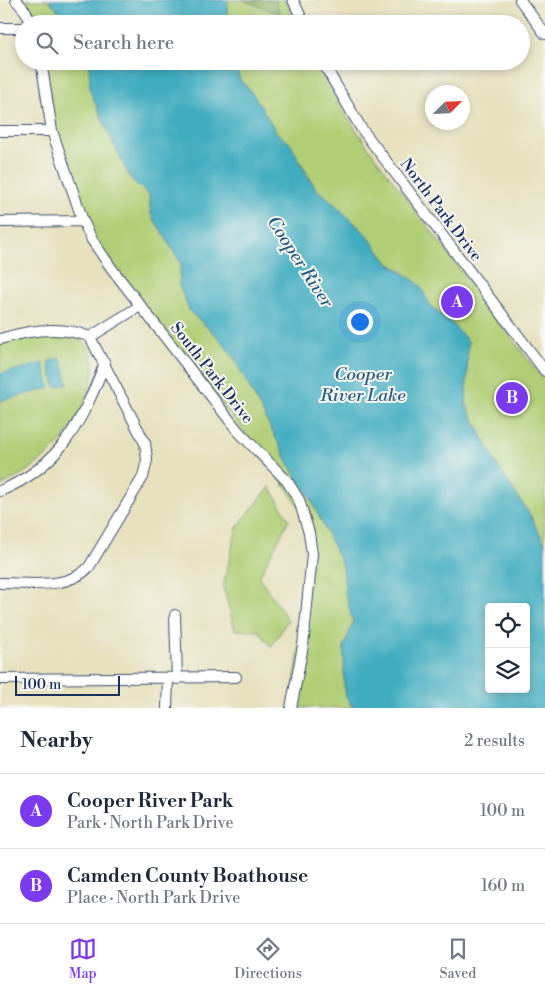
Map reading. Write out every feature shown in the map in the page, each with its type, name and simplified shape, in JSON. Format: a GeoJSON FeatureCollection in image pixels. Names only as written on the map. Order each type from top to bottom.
{"type":"FeatureCollection","features":[{"type":"Feature","properties":{"kind":"street"},"geometry":{"type":"LineString","coordinates":[[16,0],[27,15]]}},
{"type":"Feature","properties":{"kind":"street"},"geometry":{"type":"LineString","coordinates":[[293,0],[300,15]]}},
{"type":"Feature","properties":{"kind":"street"},"geometry":{"type":"LineString","coordinates":[[520,0],[545,34]]}},
{"type":"Feature","properties":{"kind":"street"},"geometry":{"type":"LineString","coordinates":[[0,28],[15,28]]}},
{"type":"Feature","properties":{"kind":"street","name":"South Park Drive"},"geometry":{"type":"LineString","coordinates":[[42,70],[52,131],[82,222],[112,269],[238,431],[287,481],[300,500],[309,533],[312,554],[301,664],[291,708]]}},
{"type":"Feature","properties":{"kind":"street","name":"North Park Drive"},"geometry":{"type":"LineString","coordinates":[[327,70],[361,128],[545,371]]}},
{"type":"Feature","properties":{"kind":"street"},"geometry":{"type":"LineString","coordinates":[[0,131],[52,131]]}},
{"type":"Feature","properties":{"kind":"street"},"geometry":{"type":"LineString","coordinates":[[0,222],[82,222]]}},
{"type":"Feature","properties":{"kind":"street"},"geometry":{"type":"LineString","coordinates":[[90,337],[140,306]]}},
{"type":"Feature","properties":{"kind":"street"},"geometry":{"type":"LineString","coordinates":[[0,339],[33,331],[64,330],[76,331],[90,337],[145,443],[147,460],[143,477],[85,572],[66,582],[0,583]]}},
{"type":"Feature","properties":{"kind":"street"},"geometry":{"type":"LineString","coordinates":[[0,490],[40,469],[64,444],[90,402],[105,363]]}},
{"type":"Feature","properties":{"kind":"street"},"geometry":{"type":"LineString","coordinates":[[167,708],[172,679],[175,615]]}},
{"type":"Feature","properties":{"kind":"street"},"geometry":{"type":"LineString","coordinates":[[0,679],[236,677]]}},
{"type":"Feature","properties":{"kind":"green space"},"geometry":{"type":"Polygon","coordinates":[[[16,0],[49,0],[62,15],[25,15],[16,0]]]}},
{"type":"Feature","properties":{"kind":"green space"},"geometry":{"type":"Polygon","coordinates":[[[228,0],[286,0],[292,15],[227,15],[228,0]]]}},
{"type":"Feature","properties":{"kind":"green space"},"geometry":{"type":"Polygon","coordinates":[[[243,0],[275,0],[281,15],[243,0]]]}},
{"type":"Feature","properties":{"kind":"green space"},"geometry":{"type":"Polygon","coordinates":[[[43,70],[89,70],[90,91],[108,132],[130,178],[149,195],[151,214],[181,263],[179,285],[190,312],[217,336],[233,356],[291,467],[309,495],[343,567],[353,623],[344,646],[344,685],[350,704],[354,708],[291,708],[312,554],[305,515],[265,458],[92,240],[60,159],[43,70]]]}},
{"type":"Feature","properties":{"kind":"green space"},"geometry":{"type":"Polygon","coordinates":[[[237,70],[319,70],[348,118],[376,158],[545,382],[545,544],[530,515],[498,467],[466,404],[468,341],[449,320],[431,306],[406,273],[387,262],[367,235],[317,190],[297,156],[277,133],[253,94],[240,80],[237,70]]]}},
{"type":"Feature","properties":{"kind":"green space"},"geometry":{"type":"Polygon","coordinates":[[[32,335],[66,335],[85,343],[92,355],[93,371],[90,388],[74,422],[56,447],[30,469],[0,486],[0,344],[32,335]]]}},
{"type":"Feature","properties":{"kind":"green space"},"geometry":{"type":"Polygon","coordinates":[[[270,487],[289,520],[259,577],[288,620],[271,647],[259,631],[235,630],[223,587],[237,527],[270,487]]]}},
{"type":"Feature","properties":{"kind":"water"},"geometry":{"type":"Polygon","coordinates":[[[49,0],[228,0],[227,15],[61,15],[49,0]]]}},
{"type":"Feature","properties":{"kind":"water","name":"Cooper River Lake"},"geometry":{"type":"Polygon","coordinates":[[[89,70],[237,70],[240,80],[253,94],[277,133],[290,143],[306,174],[317,190],[367,235],[387,262],[419,284],[431,306],[449,320],[468,342],[466,404],[498,467],[530,515],[545,544],[545,708],[354,708],[346,697],[344,685],[344,646],[353,623],[345,592],[343,567],[309,495],[291,467],[233,356],[217,336],[190,312],[179,285],[181,264],[151,214],[149,195],[130,178],[90,91],[89,70]]]}},
{"type":"Feature","properties":{"kind":"water"},"geometry":{"type":"Polygon","coordinates":[[[61,358],[68,384],[55,387],[48,361],[61,358]]]}},
{"type":"Feature","properties":{"kind":"water"},"geometry":{"type":"Polygon","coordinates":[[[43,363],[50,388],[0,401],[0,374],[43,363]]]}},
{"type":"Feature","properties":{"kind":"place","name":"Cooper River Park"},"geometry":{"type":"Point","coordinates":[457,302]}},
{"type":"Feature","properties":{"kind":"place","name":"Camden County Boathouse"},"geometry":{"type":"Point","coordinates":[512,398]}},
{"type":"Feature","properties":{"kind":"water label","name":"Cooper River"},"geometry":{"type":"Point","coordinates":[300,262]}}]}
